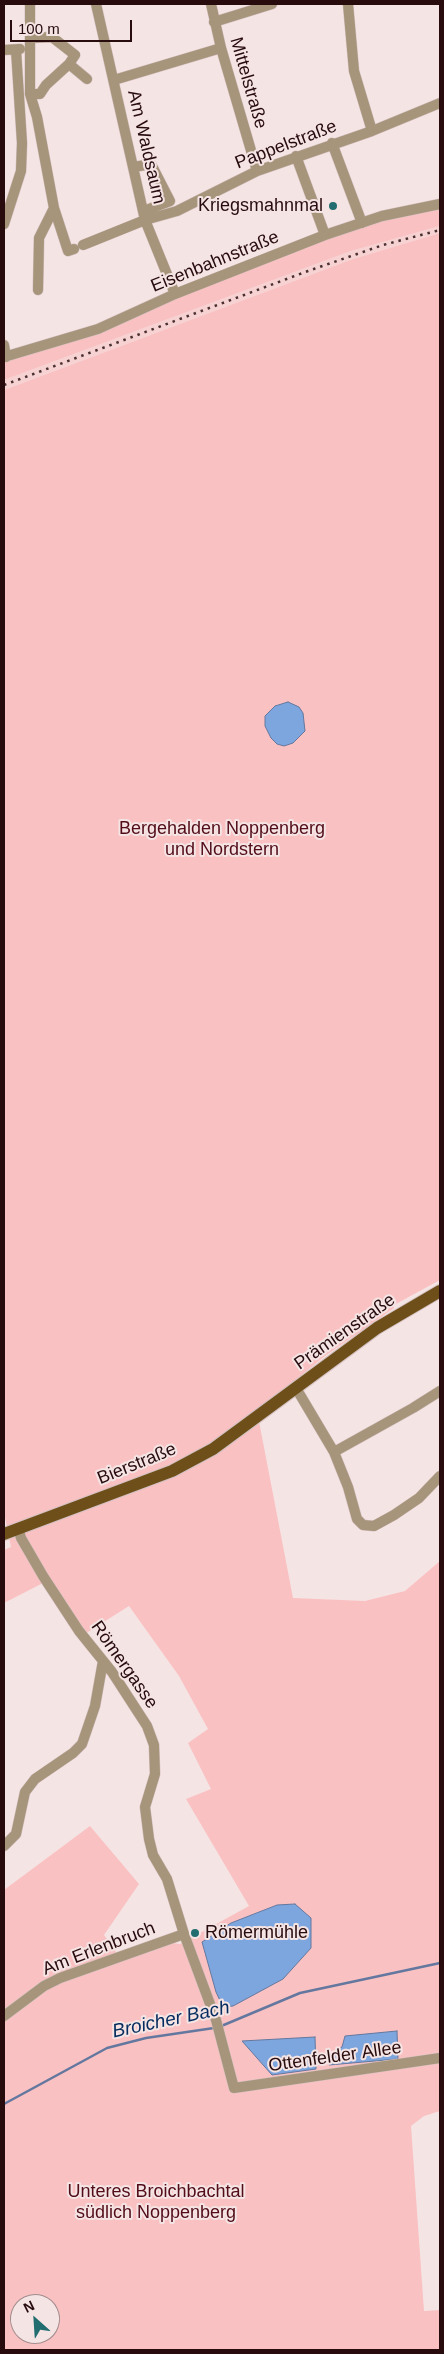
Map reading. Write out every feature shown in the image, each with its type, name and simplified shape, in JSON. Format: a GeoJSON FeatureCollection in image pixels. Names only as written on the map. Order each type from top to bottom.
{"type":"FeatureCollection","features":[{"type":"Feature","properties":{"kind":"main road","name":"Prämienstraße"},"geometry":{"type":"LineString","coordinates":[[273,1407],[377,1328],[440,1292]]}},
{"type":"Feature","properties":{"kind":"main road","name":"Bierstraße"},"geometry":{"type":"LineString","coordinates":[[4,1534],[172,1471],[221,1444],[273,1407]]}},
{"type":"Feature","properties":{"kind":"street"},"geometry":{"type":"LineString","coordinates":[[30,4],[30,43],[36,118],[54,208],[68,251],[144,216],[170,201],[151,164],[134,167]]}},
{"type":"Feature","properties":{"kind":"street","name":"Am Waldsaum"},"geometry":{"type":"LineString","coordinates":[[96,4],[144,216],[175,294]]}},
{"type":"Feature","properties":{"kind":"street","name":"Mittelstraße"},"geometry":{"type":"LineString","coordinates":[[211,4],[221,48],[257,171]]}},
{"type":"Feature","properties":{"kind":"street"},"geometry":{"type":"LineString","coordinates":[[214,22],[272,4]]}},
{"type":"Feature","properties":{"kind":"street"},"geometry":{"type":"LineString","coordinates":[[348,4],[354,71],[372,130]]}},
{"type":"Feature","properties":{"kind":"street"},"geometry":{"type":"LineString","coordinates":[[4,50],[16,50],[30,43],[52,37],[75,54],[69,64],[35,94]]}},
{"type":"Feature","properties":{"kind":"street"},"geometry":{"type":"LineString","coordinates":[[114,80],[221,48]]}},
{"type":"Feature","properties":{"kind":"street"},"geometry":{"type":"LineString","coordinates":[[4,224],[20,171],[22,143],[16,50]]}},
{"type":"Feature","properties":{"kind":"street"},"geometry":{"type":"LineString","coordinates":[[69,64],[87,79]]}},
{"type":"Feature","properties":{"kind":"street","name":"Pappelstraße"},"geometry":{"type":"LineString","coordinates":[[144,216],[177,211],[257,171],[372,130],[440,103]]}},
{"type":"Feature","properties":{"kind":"street"},"geometry":{"type":"LineString","coordinates":[[332,144],[362,223]]}},
{"type":"Feature","properties":{"kind":"street"},"geometry":{"type":"LineString","coordinates":[[296,156],[325,235]]}},
{"type":"Feature","properties":{"kind":"street","name":"Eisenbahnstraße"},"geometry":{"type":"LineString","coordinates":[[5,357],[98,329],[175,294],[325,235],[362,223],[440,204]]}},
{"type":"Feature","properties":{"kind":"street"},"geometry":{"type":"LineString","coordinates":[[38,290],[38,238],[54,208]]}},
{"type":"Feature","properties":{"kind":"street"},"geometry":{"type":"LineString","coordinates":[[4,345],[5,357]]}},
{"type":"Feature","properties":{"kind":"street"},"geometry":{"type":"LineString","coordinates":[[296,1388],[334,1452],[348,1487],[357,1519],[363,1525],[374,1526],[419,1498],[440,1476]]}},
{"type":"Feature","properties":{"kind":"street"},"geometry":{"type":"LineString","coordinates":[[334,1452],[413,1408],[440,1390]]}},
{"type":"Feature","properties":{"kind":"street","name":"Römergasse"},"geometry":{"type":"LineString","coordinates":[[18,1528],[21,1538],[43,1576],[79,1631],[112,1672],[147,1726],[154,1745],[155,1774],[145,1807],[149,1839],[154,1855],[167,1880],[184,1934],[216,2020],[234,2088]]}},
{"type":"Feature","properties":{"kind":"street"},"geometry":{"type":"LineString","coordinates":[[4,1846],[16,1834],[25,1792],[36,1779],[73,1753],[82,1744],[95,1706],[103,1661]]}},
{"type":"Feature","properties":{"kind":"street","name":"Am Erlenbruch"},"geometry":{"type":"LineString","coordinates":[[4,2016],[44,1986],[60,1978],[184,1934]]}},
{"type":"Feature","properties":{"kind":"street","name":"Ottenfelder Allee"},"geometry":{"type":"LineString","coordinates":[[234,2088],[440,2058]]}},
{"type":"Feature","properties":{"kind":"shaded area"},"geometry":{"type":"Polygon","coordinates":[[[440,226],[440,233],[353,259],[4,390],[4,380],[351,251],[440,226]]]}},
{"type":"Feature","properties":{"kind":"green space"},"geometry":{"type":"Polygon","coordinates":[[[440,207],[440,226],[351,251],[4,380],[4,361],[103,331],[167,302],[325,239],[385,220],[440,207]]]}},
{"type":"Feature","properties":{"kind":"green space","name":"Bergehalden Noppenberg und Nordstern"},"geometry":{"type":"Polygon","coordinates":[[[440,233],[440,1280],[394,1305],[394,1308],[325,1356],[257,1411],[293,1598],[365,1601],[405,1591],[440,1561],[440,2111],[424,2116],[411,2126],[424,2311],[440,2310],[440,2350],[4,2350],[4,1890],[90,1826],[139,1884],[104,1935],[114,1948],[120,1961],[173,1943],[180,1944],[249,1906],[186,1799],[211,1789],[188,1743],[208,1729],[179,1676],[129,1606],[80,1637],[43,1583],[4,1603],[4,1550],[11,1547],[4,1513],[4,390],[353,259],[440,233]],[[277,1905],[231,1923],[202,1942],[277,1905]]]}},
{"type":"Feature","properties":{"kind":"water"},"geometry":{"type":"Polygon","coordinates":[[[288,702],[299,707],[303,713],[305,731],[293,743],[284,746],[277,744],[271,738],[265,726],[265,716],[275,706],[288,702]]]}},
{"type":"Feature","properties":{"kind":"water"},"geometry":{"type":"Polygon","coordinates":[[[295,1904],[311,1918],[311,1948],[283,1979],[233,2006],[223,2007],[216,1992],[202,1942],[231,1923],[277,1905],[295,1904]]]}},
{"type":"Feature","properties":{"kind":"water"},"geometry":{"type":"Polygon","coordinates":[[[397,2031],[398,2059],[329,2065],[332,2053],[342,2047],[345,2036],[397,2031]]]}},
{"type":"Feature","properties":{"kind":"water"},"geometry":{"type":"Polygon","coordinates":[[[315,2037],[316,2069],[272,2075],[242,2041],[315,2037]]]}},
{"type":"Feature","properties":{"kind":"waterway","name":"Broicher Bach"},"geometry":{"type":"LineString","coordinates":[[219,2027],[300,1993],[440,1963]]}},
{"type":"Feature","properties":{"kind":"waterway","name":"Broicher Bach"},"geometry":{"type":"LineString","coordinates":[[4,2104],[107,2048],[146,2038],[214,2028]]}},
{"type":"Feature","properties":{"kind":"railway"},"geometry":{"type":"LineString","coordinates":[[4,385],[308,271],[383,245],[440,230]]}},
{"type":"Feature","properties":{"kind":"place","name":"Kriegsmahnmal"},"geometry":{"type":"Point","coordinates":[333,206]}},
{"type":"Feature","properties":{"kind":"place","name":"Römermühle"},"geometry":{"type":"Point","coordinates":[195,1933]}},
{"type":"Feature","properties":{"kind":"park label","name":"Unteres Broichbachtal südlich Noppenberg"},"geometry":{"type":"Point","coordinates":[156,2202]}}]}
